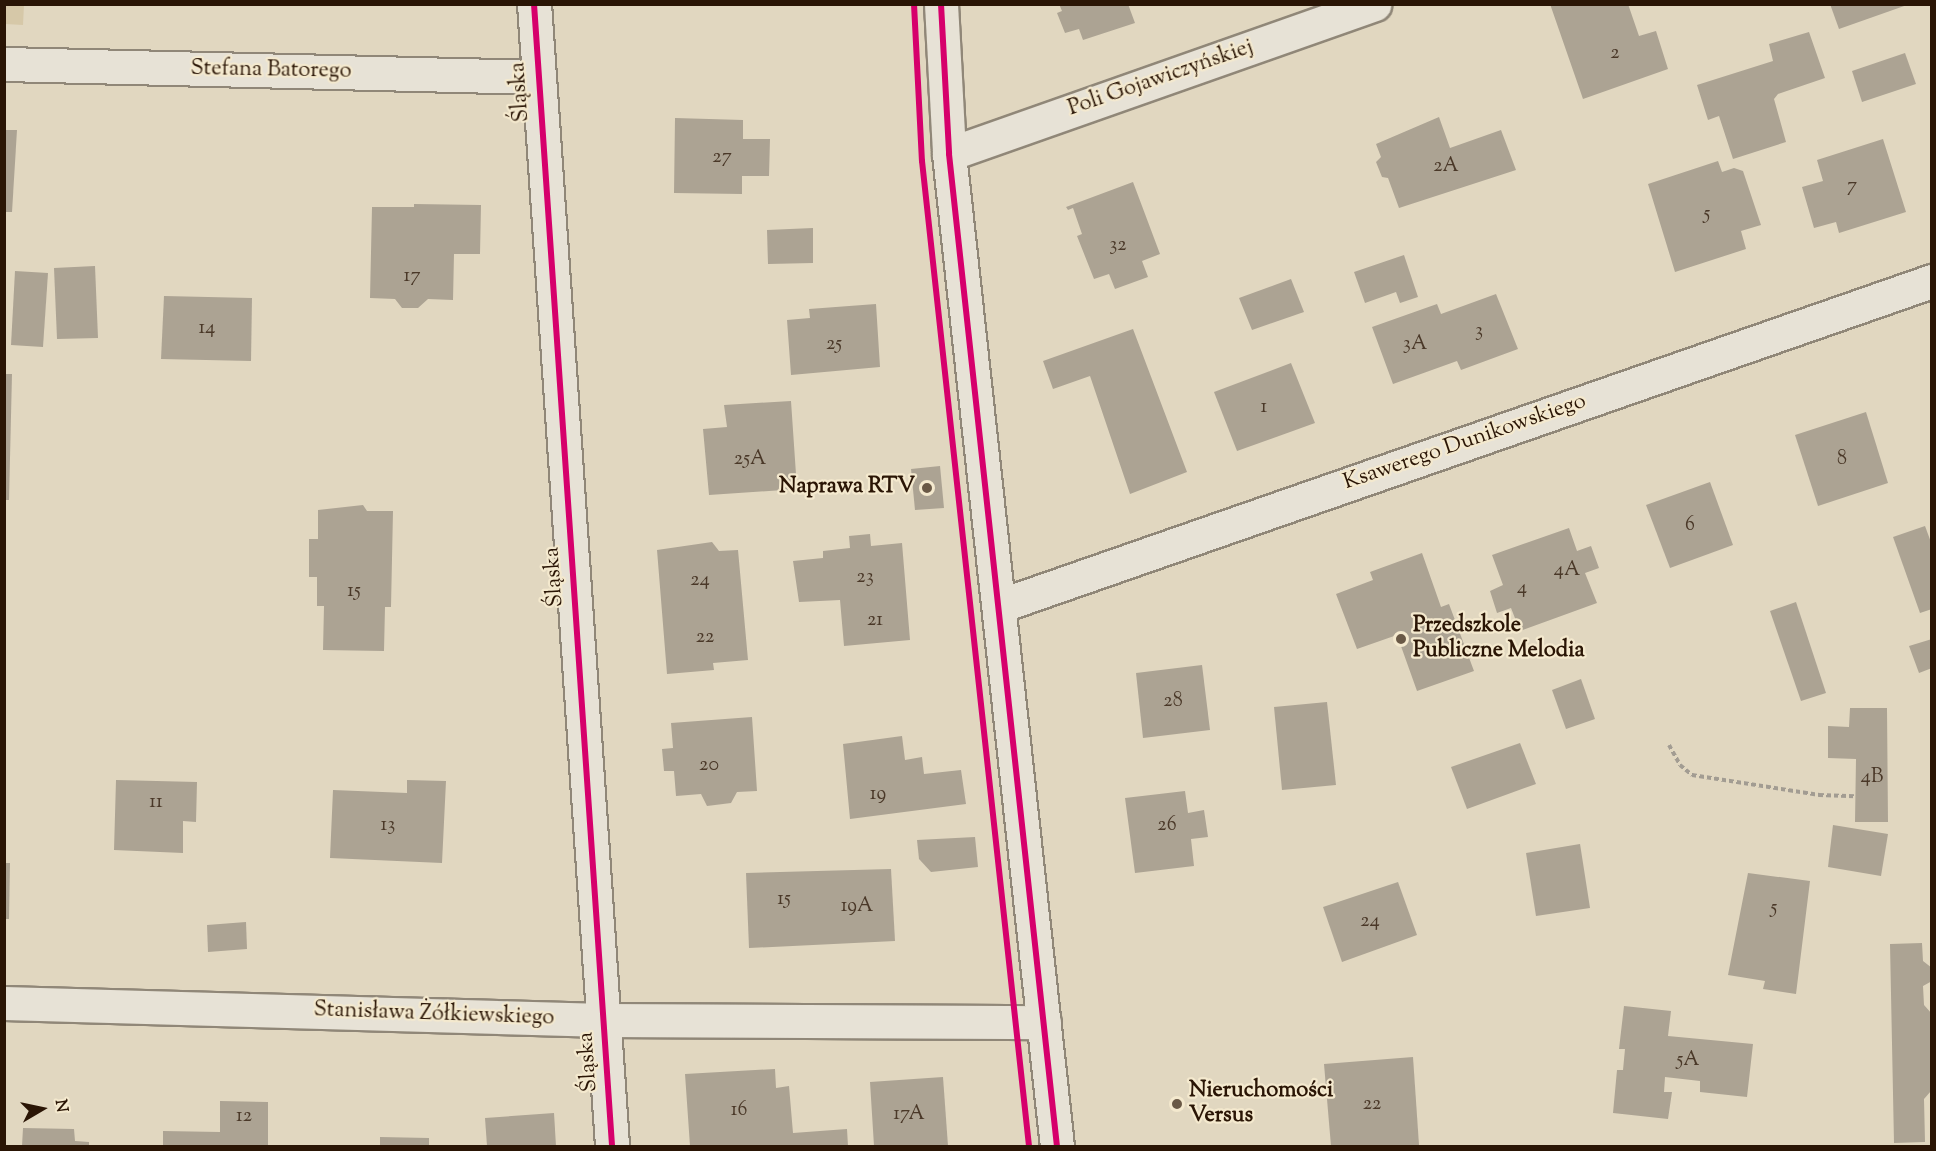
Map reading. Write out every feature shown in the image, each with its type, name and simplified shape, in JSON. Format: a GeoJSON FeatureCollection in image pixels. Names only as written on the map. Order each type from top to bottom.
{"type":"FeatureCollection","features":[{"type":"Feature","properties":{"kind":"street","name":"Śląska"},"geometry":{"type":"LineString","coordinates":[[534,4],[612,1146]]}},
{"type":"Feature","properties":{"kind":"street"},"geometry":{"type":"LineString","coordinates":[[941,4],[949,154],[1057,1146]]}},
{"type":"Feature","properties":{"kind":"street","name":"Poli Gojawiczyńskiej"},"geometry":{"type":"LineString","coordinates":[[949,154],[1374,4]]}},
{"type":"Feature","properties":{"kind":"street","name":"Stefana Batorego"},"geometry":{"type":"LineString","coordinates":[[4,64],[538,77]]}},
{"type":"Feature","properties":{"kind":"street","name":"Ksawerego Dunikowskiego"},"geometry":{"type":"LineString","coordinates":[[999,606],[1932,281]]}},
{"type":"Feature","properties":{"kind":"street","name":"Stanisława Żółkiewskiego"},"geometry":{"type":"LineString","coordinates":[[4,1004],[604,1020],[1044,1022]]}},
{"type":"Feature","properties":{"kind":"path"},"geometry":{"type":"LineString","coordinates":[[1669,745],[1680,765],[1692,774],[1807,793],[1855,796]]}},
{"type":"Feature","properties":{"kind":"shaded area"},"geometry":{"type":"Polygon","coordinates":[[[5,4],[24,5],[23,25],[5,24],[5,4]]]}},
{"type":"Feature","properties":{"kind":"building"},"geometry":{"type":"Polygon","coordinates":[[[1059,4],[1128,4],[1135,23],[1083,40],[1079,29],[1065,33],[1057,13],[1062,11],[1059,4]]]}},
{"type":"Feature","properties":{"kind":"building"},"geometry":{"type":"Polygon","coordinates":[[[1550,4],[1628,4],[1639,36],[1656,31],[1668,69],[1583,99],[1550,4]]]}},
{"type":"Feature","properties":{"kind":"building"},"geometry":{"type":"Polygon","coordinates":[[[1830,4],[1907,4],[1907,5],[1839,29],[1830,4]]]}},
{"type":"Feature","properties":{"kind":"building"},"geometry":{"type":"Polygon","coordinates":[[[1809,32],[1825,78],[1778,94],[1774,99],[1786,142],[1733,159],[1719,116],[1708,120],[1697,85],[1773,61],[1769,44],[1809,32]]]}},
{"type":"Feature","properties":{"kind":"building"},"geometry":{"type":"Polygon","coordinates":[[[1905,53],[1916,84],[1862,102],[1852,71],[1905,53]]]}},
{"type":"Feature","properties":{"kind":"building"},"geometry":{"type":"Polygon","coordinates":[[[1439,117],[1450,148],[1501,130],[1516,170],[1399,208],[1388,178],[1382,177],[1376,162],[1381,157],[1376,144],[1439,117]]]}},
{"type":"Feature","properties":{"kind":"building"},"geometry":{"type":"Polygon","coordinates":[[[675,118],[743,120],[743,139],[770,139],[769,176],[742,176],[742,194],[674,193],[675,118]]]}},
{"type":"Feature","properties":{"kind":"building"},"geometry":{"type":"Polygon","coordinates":[[[4,130],[17,130],[12,212],[4,212],[4,130]]]}},
{"type":"Feature","properties":{"kind":"building"},"geometry":{"type":"Polygon","coordinates":[[[1883,139],[1906,212],[1839,233],[1836,222],[1814,228],[1802,187],[1823,181],[1817,160],[1883,139]]]}},
{"type":"Feature","properties":{"kind":"building"},"geometry":{"type":"Polygon","coordinates":[[[1718,161],[1722,172],[1734,168],[1743,171],[1761,225],[1741,231],[1746,249],[1675,272],[1648,184],[1718,161]]]}},
{"type":"Feature","properties":{"kind":"building"},"geometry":{"type":"Polygon","coordinates":[[[1133,182],[1160,254],[1142,261],[1148,277],[1115,289],[1109,274],[1094,279],[1077,236],[1082,234],[1073,208],[1068,210],[1066,207],[1133,182]]]}},
{"type":"Feature","properties":{"kind":"building"},"geometry":{"type":"Polygon","coordinates":[[[414,204],[481,205],[480,254],[454,254],[453,300],[428,299],[418,308],[402,308],[395,299],[370,298],[372,207],[414,207],[414,204]]]}},
{"type":"Feature","properties":{"kind":"building"},"geometry":{"type":"Polygon","coordinates":[[[813,228],[813,263],[768,264],[767,230],[813,228]]]}},
{"type":"Feature","properties":{"kind":"building"},"geometry":{"type":"Polygon","coordinates":[[[1404,255],[1418,297],[1400,303],[1396,292],[1365,303],[1354,272],[1404,255]]]}},
{"type":"Feature","properties":{"kind":"building"},"geometry":{"type":"Polygon","coordinates":[[[95,266],[98,338],[57,339],[54,268],[95,266]]]}},
{"type":"Feature","properties":{"kind":"building"},"geometry":{"type":"Polygon","coordinates":[[[15,271],[48,273],[43,347],[11,345],[15,271]]]}},
{"type":"Feature","properties":{"kind":"building"},"geometry":{"type":"Polygon","coordinates":[[[1291,279],[1304,312],[1252,330],[1239,298],[1291,279]]]}},
{"type":"Feature","properties":{"kind":"building"},"geometry":{"type":"Polygon","coordinates":[[[1496,294],[1518,349],[1461,370],[1457,361],[1393,384],[1372,327],[1437,304],[1441,314],[1496,294]]]}},
{"type":"Feature","properties":{"kind":"building"},"geometry":{"type":"Polygon","coordinates":[[[164,296],[252,298],[251,361],[161,359],[164,296]]]}},
{"type":"Feature","properties":{"kind":"building"},"geometry":{"type":"Polygon","coordinates":[[[876,304],[880,367],[791,375],[787,320],[810,318],[809,309],[876,304]]]}},
{"type":"Feature","properties":{"kind":"building"},"geometry":{"type":"Polygon","coordinates":[[[1133,329],[1187,472],[1130,494],[1090,376],[1053,389],[1043,361],[1133,329]]]}},
{"type":"Feature","properties":{"kind":"building"},"geometry":{"type":"Polygon","coordinates":[[[1291,363],[1315,423],[1237,451],[1214,392],[1291,363]]]}},
{"type":"Feature","properties":{"kind":"building"},"geometry":{"type":"Polygon","coordinates":[[[4,374],[12,374],[9,500],[4,500],[4,374]]]}},
{"type":"Feature","properties":{"kind":"building"},"geometry":{"type":"Polygon","coordinates":[[[791,401],[797,489],[709,495],[703,429],[727,427],[724,405],[791,401]]]}},
{"type":"Feature","properties":{"kind":"building"},"geometry":{"type":"Polygon","coordinates":[[[1866,412],[1888,483],[1818,506],[1795,435],[1866,412]]]}},
{"type":"Feature","properties":{"kind":"building","name":"Naprawa RTV"},"geometry":{"type":"Polygon","coordinates":[[[940,466],[944,508],[915,510],[911,469],[940,466]]]}},
{"type":"Feature","properties":{"kind":"building"},"geometry":{"type":"Polygon","coordinates":[[[1710,482],[1733,545],[1670,568],[1646,505],[1710,482]]]}},
{"type":"Feature","properties":{"kind":"building"},"geometry":{"type":"Polygon","coordinates":[[[363,505],[367,511],[393,511],[391,607],[385,607],[384,651],[323,650],[324,606],[317,606],[317,577],[309,577],[309,539],[318,539],[318,510],[363,505]]]}},
{"type":"Feature","properties":{"kind":"building"},"geometry":{"type":"Polygon","coordinates":[[[1925,526],[1932,545],[1932,609],[1920,613],[1893,537],[1925,526]]]}},
{"type":"Feature","properties":{"kind":"building"},"geometry":{"type":"Polygon","coordinates":[[[1569,528],[1577,551],[1591,546],[1599,568],[1585,573],[1597,603],[1520,631],[1511,608],[1497,613],[1490,591],[1503,585],[1492,555],[1569,528]]]}},
{"type":"Feature","properties":{"kind":"building"},"geometry":{"type":"Polygon","coordinates":[[[870,534],[871,546],[902,543],[910,640],[844,646],[840,600],[799,602],[793,561],[823,558],[823,551],[850,548],[849,536],[870,534]]]}},
{"type":"Feature","properties":{"kind":"building"},"geometry":{"type":"Polygon","coordinates":[[[712,542],[719,551],[738,550],[748,660],[713,663],[714,670],[667,674],[657,550],[712,542]]]}},
{"type":"Feature","properties":{"kind":"building"},"geometry":{"type":"Polygon","coordinates":[[[1422,553],[1441,607],[1449,604],[1474,671],[1417,691],[1397,635],[1357,649],[1336,594],[1373,580],[1370,572],[1422,553]]]}},
{"type":"Feature","properties":{"kind":"building"},"geometry":{"type":"Polygon","coordinates":[[[1796,602],[1826,693],[1801,701],[1770,611],[1796,602]]]}},
{"type":"Feature","properties":{"kind":"building"},"geometry":{"type":"Polygon","coordinates":[[[1932,639],[1932,668],[1919,673],[1909,646],[1932,639]]]}},
{"type":"Feature","properties":{"kind":"building"},"geometry":{"type":"Polygon","coordinates":[[[1202,665],[1210,730],[1143,738],[1136,673],[1202,665]]]}},
{"type":"Feature","properties":{"kind":"building"},"geometry":{"type":"Polygon","coordinates":[[[1581,679],[1595,719],[1566,729],[1552,690],[1581,679]]]}},
{"type":"Feature","properties":{"kind":"building"},"geometry":{"type":"Polygon","coordinates":[[[1327,702],[1336,785],[1282,790],[1274,707],[1327,702]]]}},
{"type":"Feature","properties":{"kind":"building"},"geometry":{"type":"Polygon","coordinates":[[[1850,708],[1887,708],[1888,822],[1855,822],[1856,759],[1828,758],[1828,726],[1849,727],[1850,708]]]}},
{"type":"Feature","properties":{"kind":"building"},"geometry":{"type":"Polygon","coordinates":[[[752,717],[757,791],[737,792],[731,803],[707,806],[701,794],[676,796],[674,771],[664,771],[662,749],[673,748],[671,723],[752,717]]]}},
{"type":"Feature","properties":{"kind":"building"},"geometry":{"type":"Polygon","coordinates":[[[902,736],[905,760],[922,757],[924,774],[961,770],[966,804],[850,819],[843,744],[902,736]]]}},
{"type":"Feature","properties":{"kind":"building"},"geometry":{"type":"Polygon","coordinates":[[[1520,743],[1536,784],[1467,809],[1451,767],[1520,743]]]}},
{"type":"Feature","properties":{"kind":"building"},"geometry":{"type":"Polygon","coordinates":[[[116,780],[197,782],[196,822],[183,821],[183,853],[114,850],[116,780]]]}},
{"type":"Feature","properties":{"kind":"building"},"geometry":{"type":"Polygon","coordinates":[[[407,780],[446,781],[442,863],[330,858],[333,790],[407,793],[407,780]]]}},
{"type":"Feature","properties":{"kind":"building"},"geometry":{"type":"Polygon","coordinates":[[[1185,791],[1188,813],[1204,810],[1208,837],[1191,839],[1194,866],[1135,873],[1125,798],[1185,791]]]}},
{"type":"Feature","properties":{"kind":"building"},"geometry":{"type":"Polygon","coordinates":[[[1833,825],[1888,834],[1881,876],[1828,867],[1833,825]]]}},
{"type":"Feature","properties":{"kind":"building"},"geometry":{"type":"Polygon","coordinates":[[[975,837],[978,867],[931,872],[919,859],[917,840],[975,837]]]}},
{"type":"Feature","properties":{"kind":"building"},"geometry":{"type":"Polygon","coordinates":[[[1580,844],[1590,908],[1536,916],[1526,853],[1580,844]]]}},
{"type":"Feature","properties":{"kind":"building"},"geometry":{"type":"Polygon","coordinates":[[[4,863],[10,863],[9,919],[4,919],[4,863]]]}},
{"type":"Feature","properties":{"kind":"building"},"geometry":{"type":"Polygon","coordinates":[[[891,869],[895,941],[749,948],[746,873],[891,869]]]}},
{"type":"Feature","properties":{"kind":"building"},"geometry":{"type":"Polygon","coordinates":[[[1748,873],[1810,881],[1796,994],[1763,989],[1765,981],[1728,975],[1748,873]]]}},
{"type":"Feature","properties":{"kind":"building"},"geometry":{"type":"Polygon","coordinates":[[[1398,882],[1417,935],[1342,962],[1323,907],[1398,882]]]}},
{"type":"Feature","properties":{"kind":"building"},"geometry":{"type":"Polygon","coordinates":[[[246,922],[247,949],[208,952],[207,925],[246,922]]]}},
{"type":"Feature","properties":{"kind":"building"},"geometry":{"type":"Polygon","coordinates":[[[1922,943],[1923,961],[1932,968],[1932,981],[1923,986],[1924,1005],[1932,1014],[1931,1091],[1924,1099],[1925,1142],[1894,1143],[1890,944],[1922,943]]]}},
{"type":"Feature","properties":{"kind":"building"},"geometry":{"type":"Polygon","coordinates":[[[1624,1006],[1671,1011],[1668,1036],[1753,1044],[1747,1097],[1700,1092],[1700,1081],[1665,1077],[1664,1092],[1672,1092],[1668,1119],[1613,1113],[1617,1070],[1623,1070],[1625,1049],[1619,1049],[1624,1006]]]}},
{"type":"Feature","properties":{"kind":"building"},"geometry":{"type":"Polygon","coordinates":[[[1413,1057],[1419,1145],[1331,1146],[1324,1064],[1413,1057]]]}},
{"type":"Feature","properties":{"kind":"building"},"geometry":{"type":"Polygon","coordinates":[[[775,1069],[776,1088],[789,1086],[793,1133],[847,1129],[848,1146],[690,1146],[685,1074],[775,1069]]]}},
{"type":"Feature","properties":{"kind":"building"},"geometry":{"type":"Polygon","coordinates":[[[943,1077],[948,1146],[874,1146],[870,1082],[943,1077]]]}},
{"type":"Feature","properties":{"kind":"building"},"geometry":{"type":"Polygon","coordinates":[[[220,1101],[268,1102],[268,1146],[163,1146],[163,1131],[220,1132],[220,1101]]]}},
{"type":"Feature","properties":{"kind":"building"},"geometry":{"type":"Polygon","coordinates":[[[554,1113],[556,1146],[487,1146],[485,1118],[554,1113]]]}},
{"type":"Feature","properties":{"kind":"building"},"geometry":{"type":"Polygon","coordinates":[[[23,1128],[74,1129],[75,1141],[89,1142],[89,1146],[22,1146],[23,1128]]]}},
{"type":"Feature","properties":{"kind":"building"},"geometry":{"type":"Polygon","coordinates":[[[380,1137],[429,1138],[429,1146],[380,1146],[380,1137]]]}},
{"type":"Feature","properties":{"kind":"cycle path"},"geometry":{"type":"LineString","coordinates":[[534,4],[612,1146]]}},
{"type":"Feature","properties":{"kind":"cycle path"},"geometry":{"type":"LineString","coordinates":[[914,4],[922,161],[1029,1146]]}},
{"type":"Feature","properties":{"kind":"cycle path"},"geometry":{"type":"LineString","coordinates":[[941,4],[949,154],[1057,1146]]}},
{"type":"Feature","properties":{"kind":"place","name":"Naprawa RTV"},"geometry":{"type":"Point","coordinates":[927,488]}},
{"type":"Feature","properties":{"kind":"place","name":"Przedszkole Publiczne Melodia"},"geometry":{"type":"Point","coordinates":[1401,639]}},
{"type":"Feature","properties":{"kind":"place","name":"Nieruchomości Versus"},"geometry":{"type":"Point","coordinates":[1177,1104]}}]}
